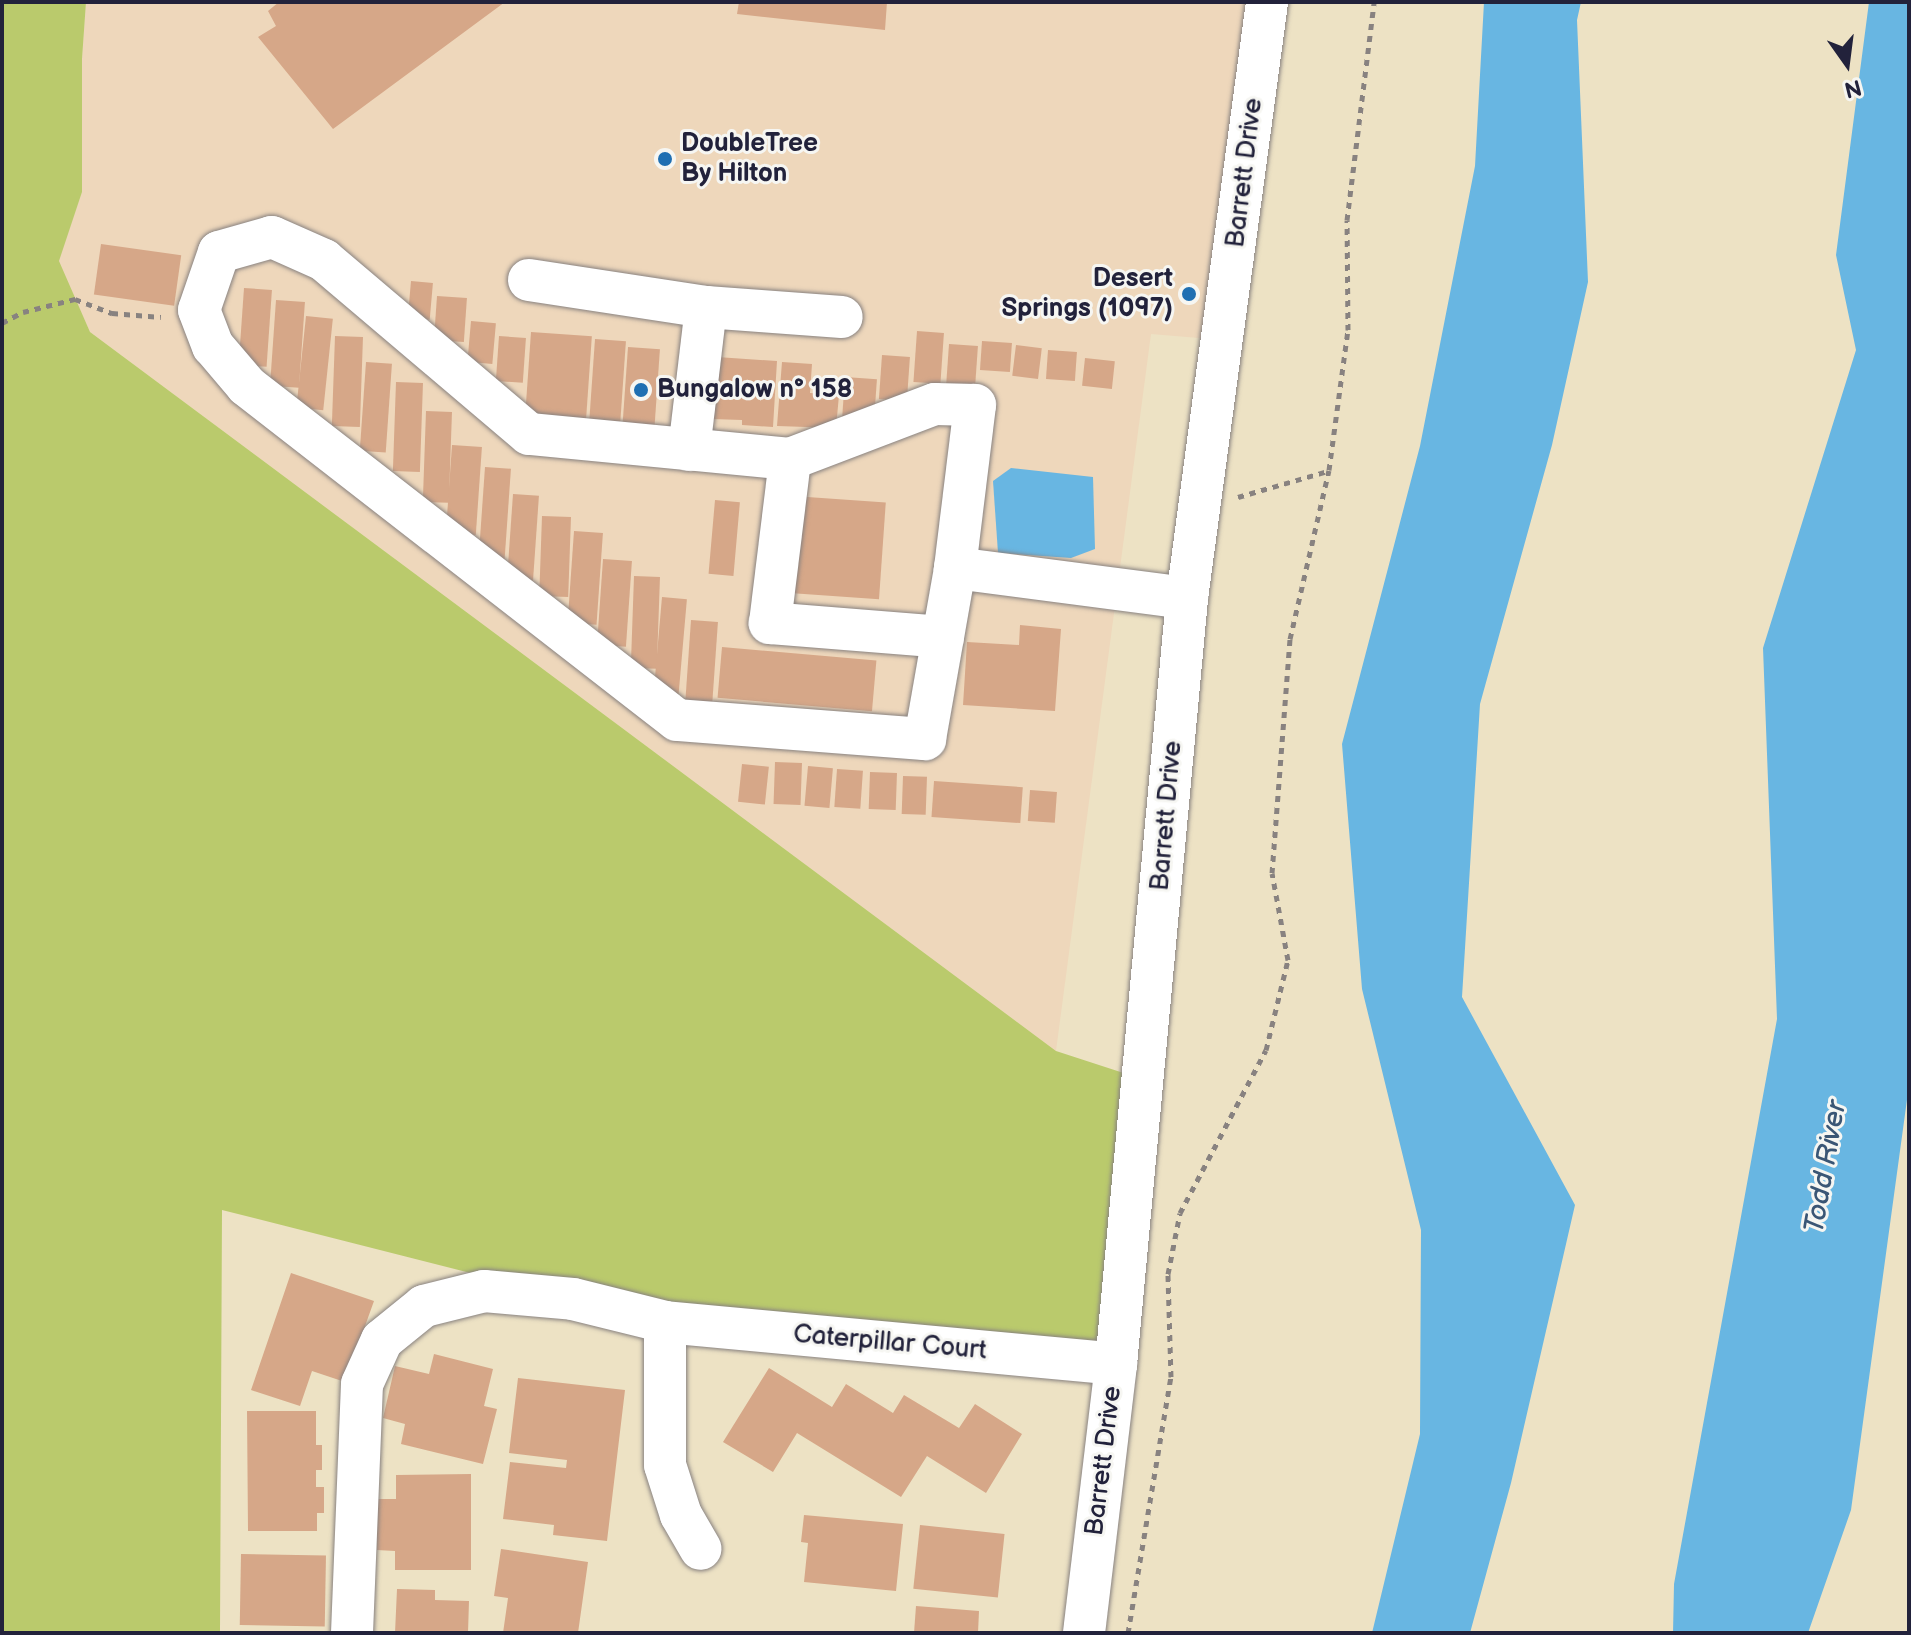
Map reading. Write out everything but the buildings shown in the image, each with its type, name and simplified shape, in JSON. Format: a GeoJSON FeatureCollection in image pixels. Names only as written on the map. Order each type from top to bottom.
{"type":"FeatureCollection","features":[{"type":"Feature","properties":{"kind":"street","name":"Barrett Drive"},"geometry":{"type":"LineString","coordinates":[[1084,1633],[1116,1364],[1187,598],[1267,2]]}},
{"type":"Feature","properties":{"kind":"street"},"geometry":{"type":"LineString","coordinates":[[272,237],[324,260],[529,434],[689,450],[790,459],[935,404],[975,405],[955,568],[925,739],[677,720],[247,386],[213,346],[199,310],[219,252],[272,237]]}},
{"type":"Feature","properties":{"kind":"street"},"geometry":{"type":"LineString","coordinates":[[529,280],[706,307],[842,317]]}},
{"type":"Feature","properties":{"kind":"street"},"geometry":{"type":"LineString","coordinates":[[689,450],[706,307]]}},
{"type":"Feature","properties":{"kind":"street"},"geometry":{"type":"LineString","coordinates":[[790,459],[770,623],[943,637]]}},
{"type":"Feature","properties":{"kind":"street"},"geometry":{"type":"LineString","coordinates":[[955,568],[1187,598]]}},
{"type":"Feature","properties":{"kind":"street","name":"Caterpillar Court"},"geometry":{"type":"LineString","coordinates":[[352,1633],[362,1384],[382,1340],[424,1306],[484,1291],[573,1299],[665,1322],[1116,1364]]}},
{"type":"Feature","properties":{"kind":"street"},"geometry":{"type":"LineString","coordinates":[[665,1322],[665,1465],[681,1515],[701,1549]]}},
{"type":"Feature","properties":{"kind":"path"},"geometry":{"type":"LineString","coordinates":[[1128,1633],[1171,1377],[1168,1274],[1180,1213],[1266,1050],[1288,960],[1272,873],[1290,639],[1329,470],[1348,330],[1347,220],[1374,2]]}},
{"type":"Feature","properties":{"kind":"path"},"geometry":{"type":"LineString","coordinates":[[2,323],[23,312],[75,299],[112,313],[203,321]]}},
{"type":"Feature","properties":{"kind":"path"},"geometry":{"type":"LineString","coordinates":[[1201,499],[1238,497],[1329,470]]}},
{"type":"Feature","properties":{"kind":"shaded area"},"geometry":{"type":"Polygon","coordinates":[[[86,2],[1267,2],[1223,340],[1151,334],[1056,1051],[90,332],[58,261],[82,192],[82,59],[86,2]]]}},
{"type":"Feature","properties":{"kind":"green space"},"geometry":{"type":"Polygon","coordinates":[[[2,2],[86,2],[82,59],[82,192],[59,261],[90,332],[1056,1051],[1142,1079],[1116,1364],[573,1299],[222,1210],[220,1633],[2,1633],[2,2]]]}},
{"type":"Feature","properties":{"kind":"water"},"geometry":{"type":"Polygon","coordinates":[[[1484,2],[1581,2],[1577,20],[1588,282],[1552,445],[1480,704],[1462,997],[1575,1205],[1511,1483],[1470,1633],[1372,1633],[1420,1434],[1421,1230],[1362,989],[1342,744],[1420,446],[1475,166],[1484,2]]]}},
{"type":"Feature","properties":{"kind":"water","name":"Todd River"},"geometry":{"type":"Polygon","coordinates":[[[1869,2],[1909,2],[1909,1085],[1851,1510],[1808,1633],[1673,1633],[1674,1584],[1777,1019],[1763,648],[1856,350],[1836,255],[1869,2]]]}},
{"type":"Feature","properties":{"kind":"water"},"geometry":{"type":"Polygon","coordinates":[[[1011,468],[1093,477],[1095,549],[1071,558],[998,553],[993,481],[1011,468]]]}},
{"type":"Feature","properties":{"kind":"place","name":"DoubleTree By Hilton"},"geometry":{"type":"Point","coordinates":[665,159]}},
{"type":"Feature","properties":{"kind":"place","name":"Desert Springs (1097)"},"geometry":{"type":"Point","coordinates":[1189,294]}},
{"type":"Feature","properties":{"kind":"place","name":"Bungalow n° 158"},"geometry":{"type":"Point","coordinates":[641,390]}}]}
